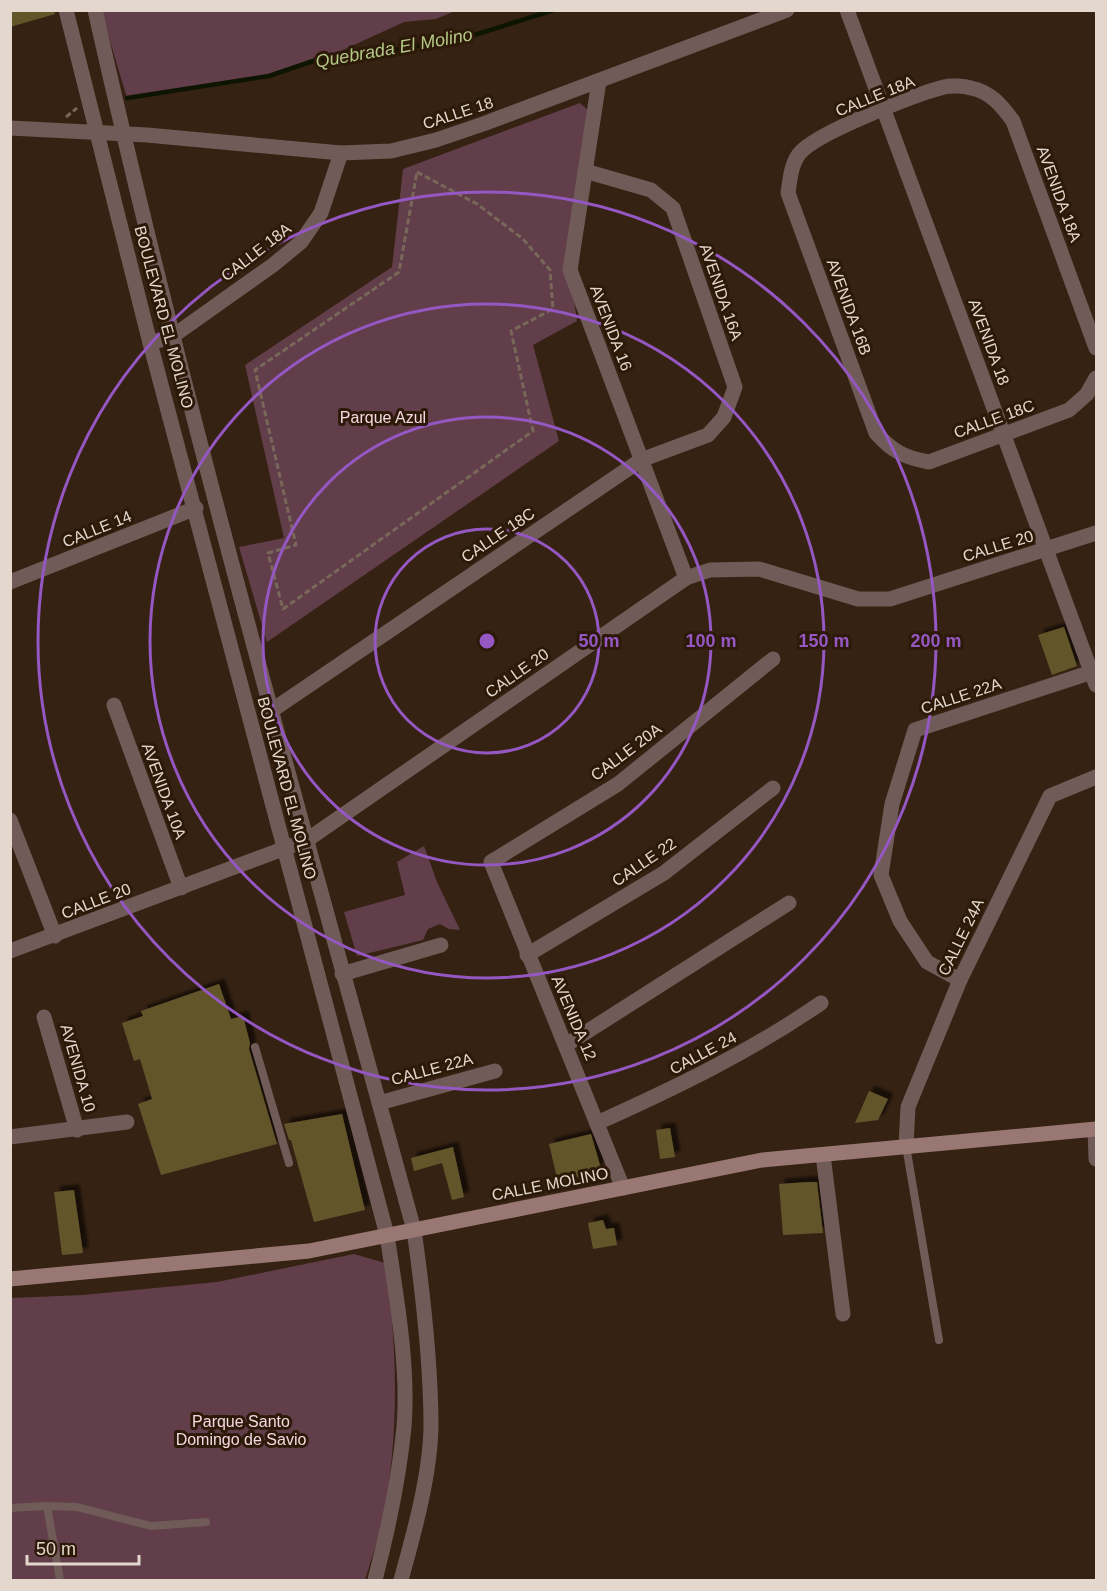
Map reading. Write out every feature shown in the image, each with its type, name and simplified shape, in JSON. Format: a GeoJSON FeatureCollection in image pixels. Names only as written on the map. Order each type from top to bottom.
{"type":"FeatureCollection","features":[{"type":"Feature","properties":{"kind":"main road","name":"CALLE MOLINO"},"geometry":{"type":"LineString","coordinates":[[10,1279],[309,1251],[762,1160],[1096,1129]]}},
{"type":"Feature","properties":{"kind":"street","name":"BOULEVARD EL MOLINO"},"geometry":{"type":"LineString","coordinates":[[66,10],[150,343],[196,508],[387,1235],[401,1332],[404,1425],[393,1514],[375,1581]]}},
{"type":"Feature","properties":{"kind":"street","name":"BOULEVARD EL MOLINO"},"geometry":{"type":"LineString","coordinates":[[95,10],[173,336],[271,711],[414,1230],[423,1292],[431,1428],[418,1519],[401,1581]]}},
{"type":"Feature","properties":{"kind":"street","name":"CALLE 18"},"geometry":{"type":"LineString","coordinates":[[10,128],[123,134],[341,153],[391,151],[436,140],[787,10]]}},
{"type":"Feature","properties":{"kind":"street","name":"AVENIDA 18"},"geometry":{"type":"LineString","coordinates":[[847,10],[1094,679]]}},
{"type":"Feature","properties":{"kind":"street","name":"AVENIDA 16"},"geometry":{"type":"LineString","coordinates":[[599,81],[570,270],[686,578]]}},
{"type":"Feature","properties":{"kind":"street","name":"CALLE 18A"},"geometry":{"type":"LineString","coordinates":[[790,172],[799,154],[814,141],[883,110],[946,86],[972,88],[988,94]]}},
{"type":"Feature","properties":{"kind":"street","name":"AVENIDA 18A"},"geometry":{"type":"LineString","coordinates":[[988,94],[1001,104],[1012,122],[1096,348]]}},
{"type":"Feature","properties":{"kind":"street","name":"CALLE 18A"},"geometry":{"type":"LineString","coordinates":[[150,343],[173,336],[302,242],[321,213],[341,153]]}},
{"type":"Feature","properties":{"kind":"street","name":"AVENIDA 16A"},"geometry":{"type":"LineString","coordinates":[[585,171],[651,190],[673,208],[735,387]]}},
{"type":"Feature","properties":{"kind":"street","name":"AVENIDA 16B"},"geometry":{"type":"LineString","coordinates":[[790,172],[788,193],[876,433],[891,449]]}},
{"type":"Feature","properties":{"kind":"street","name":"CALLE 18C"},"geometry":{"type":"LineString","coordinates":[[891,449],[908,458],[929,462],[1069,410],[1087,394],[1096,378]]}},
{"type":"Feature","properties":{"kind":"street","name":"CALLE 18C"},"geometry":{"type":"LineString","coordinates":[[271,711],[641,460],[708,435],[724,417],[735,387]]}},
{"type":"Feature","properties":{"kind":"street","name":"CALLE 14"},"geometry":{"type":"LineString","coordinates":[[10,582],[196,508]]}},
{"type":"Feature","properties":{"kind":"street","name":"CALLE 20"},"geometry":{"type":"LineString","coordinates":[[10,951],[307,840],[686,578],[711,570],[759,569],[858,599],[890,599],[1096,533]]}},
{"type":"Feature","properties":{"kind":"street","name":"CALLE 20A"},"geometry":{"type":"LineString","coordinates":[[491,862],[618,784],[773,659]]}},
{"type":"Feature","properties":{"kind":"street","name":"CALLE 22A"},"geometry":{"type":"LineString","coordinates":[[960,980],[927,962],[900,921],[881,874],[892,804],[915,730],[1094,679]]}},
{"type":"Feature","properties":{"kind":"street","name":"AVENIDA 10A"},"geometry":{"type":"LineString","coordinates":[[114,705],[181,888]]}},
{"type":"Feature","properties":{"kind":"street","name":"CALLE 24A"},"geometry":{"type":"LineString","coordinates":[[906,1145],[908,1107],[960,980],[1050,796],[1096,777]]}},
{"type":"Feature","properties":{"kind":"street","name":"CALLE 22"},"geometry":{"type":"LineString","coordinates":[[527,955],[664,873],[773,788]]}},
{"type":"Feature","properties":{"kind":"street"},"geometry":{"type":"LineString","coordinates":[[10,820],[55,936]]}},
{"type":"Feature","properties":{"kind":"street","name":"AVENIDA 12"},"geometry":{"type":"LineString","coordinates":[[491,862],[623,1188]]}},
{"type":"Feature","properties":{"kind":"street"},"geometry":{"type":"LineString","coordinates":[[566,1045],[789,903]]}},
{"type":"Feature","properties":{"kind":"street"},"geometry":{"type":"LineString","coordinates":[[342,974],[441,945]]}},
{"type":"Feature","properties":{"kind":"street","name":"CALLE 24"},"geometry":{"type":"LineString","coordinates":[[597,1123],[689,1082],[773,1035],[821,1003]]}},
{"type":"Feature","properties":{"kind":"street","name":"AVENIDA 10"},"geometry":{"type":"LineString","coordinates":[[44,1017],[78,1130]]}},
{"type":"Feature","properties":{"kind":"street","name":"CALLE 22A"},"geometry":{"type":"LineString","coordinates":[[379,1103],[495,1071]]}},
{"type":"Feature","properties":{"kind":"street"},"geometry":{"type":"LineString","coordinates":[[10,1137],[127,1122]]}},
{"type":"Feature","properties":{"kind":"street"},"geometry":{"type":"LineString","coordinates":[[1096,1129],[1096,1159]]}},
{"type":"Feature","properties":{"kind":"street"},"geometry":{"type":"LineString","coordinates":[[823,1155],[843,1314]]}},
{"type":"Feature","properties":{"kind":"street"},"geometry":{"type":"LineString","coordinates":[[396,1296],[423,1292]]}},
{"type":"Feature","properties":{"kind":"lane"},"geometry":{"type":"LineString","coordinates":[[255,1047],[289,1163]]}},
{"type":"Feature","properties":{"kind":"lane"},"geometry":{"type":"LineString","coordinates":[[906,1145],[939,1340]]}},
{"type":"Feature","properties":{"kind":"lane"},"geometry":{"type":"LineString","coordinates":[[46,1506],[60,1581]]}},
{"type":"Feature","properties":{"kind":"lane"},"geometry":{"type":"LineString","coordinates":[[10,1508],[77,1507],[151,1526],[206,1522]]}},
{"type":"Feature","properties":{"kind":"path"},"geometry":{"type":"LineString","coordinates":[[417,172],[477,204],[523,239],[550,270],[553,309],[511,331],[533,431],[283,609],[268,553],[296,545],[255,370],[399,272],[417,172]]}},
{"type":"Feature","properties":{"kind":"green space"},"geometry":{"type":"Polygon","coordinates":[[[101,11],[455,11],[436,19],[404,22],[343,50],[269,76],[127,98],[101,11]]]}},
{"type":"Feature","properties":{"kind":"green space","name":"Parque Azul"},"geometry":{"type":"Polygon","coordinates":[[[580,103],[589,111],[570,270],[577,321],[533,345],[559,441],[267,642],[239,547],[284,538],[245,365],[392,267],[403,169],[580,103]]]}},
{"type":"Feature","properties":{"kind":"green space"},"geometry":{"type":"Polygon","coordinates":[[[424,846],[437,882],[460,930],[449,929],[440,924],[428,929],[423,940],[357,956],[344,912],[405,895],[397,862],[424,846]]]}},
{"type":"Feature","properties":{"kind":"green space","name":"Parque Santo Domingo de Savio"},"geometry":{"type":"Polygon","coordinates":[[[354,1254],[385,1263],[394,1357],[394,1420],[389,1483],[382,1523],[365,1580],[11,1580],[11,1298],[83,1295],[217,1282],[354,1254]]]}},
{"type":"Feature","properties":{"kind":"building"},"geometry":{"type":"Polygon","coordinates":[[[10,10],[54,10],[55,14],[10,27],[10,10]]]}},
{"type":"Feature","properties":{"kind":"building"},"geometry":{"type":"Polygon","coordinates":[[[1064,627],[1077,666],[1052,675],[1038,635],[1064,627]]]}},
{"type":"Feature","properties":{"kind":"building"},"geometry":{"type":"Polygon","coordinates":[[[219,984],[231,1019],[243,1016],[250,1043],[249,1049],[277,1144],[161,1175],[138,1104],[152,1099],[140,1059],[134,1061],[122,1023],[143,1016],[141,1011],[219,984]]]}},
{"type":"Feature","properties":{"kind":"building"},"geometry":{"type":"Polygon","coordinates":[[[869,1091],[888,1099],[878,1120],[855,1123],[869,1091]]]}},
{"type":"Feature","properties":{"kind":"building"},"geometry":{"type":"Polygon","coordinates":[[[342,1114],[365,1210],[314,1222],[291,1140],[289,1140],[284,1124],[342,1114]]]}},
{"type":"Feature","properties":{"kind":"building"},"geometry":{"type":"Polygon","coordinates":[[[670,1128],[675,1157],[660,1159],[656,1130],[670,1128]]]}},
{"type":"Feature","properties":{"kind":"building"},"geometry":{"type":"Polygon","coordinates":[[[591,1134],[600,1165],[592,1173],[558,1182],[549,1144],[591,1134]]]}},
{"type":"Feature","properties":{"kind":"building"},"geometry":{"type":"Polygon","coordinates":[[[453,1147],[464,1197],[452,1200],[442,1163],[414,1171],[411,1158],[453,1147]]]}},
{"type":"Feature","properties":{"kind":"building"},"geometry":{"type":"Polygon","coordinates":[[[817,1182],[823,1233],[783,1235],[779,1184],[817,1182]]]}},
{"type":"Feature","properties":{"kind":"building"},"geometry":{"type":"Polygon","coordinates":[[[74,1190],[83,1253],[62,1255],[54,1192],[74,1190]]]}},
{"type":"Feature","properties":{"kind":"building"},"geometry":{"type":"Polygon","coordinates":[[[603,1220],[606,1229],[614,1228],[617,1245],[593,1249],[588,1223],[603,1220]]]}},
{"type":"Feature","properties":{"kind":"waterway","name":"Quebrada El Molino"},"geometry":{"type":"LineString","coordinates":[[127,98],[269,76],[316,60],[361,56],[468,37],[554,10]]}}]}
